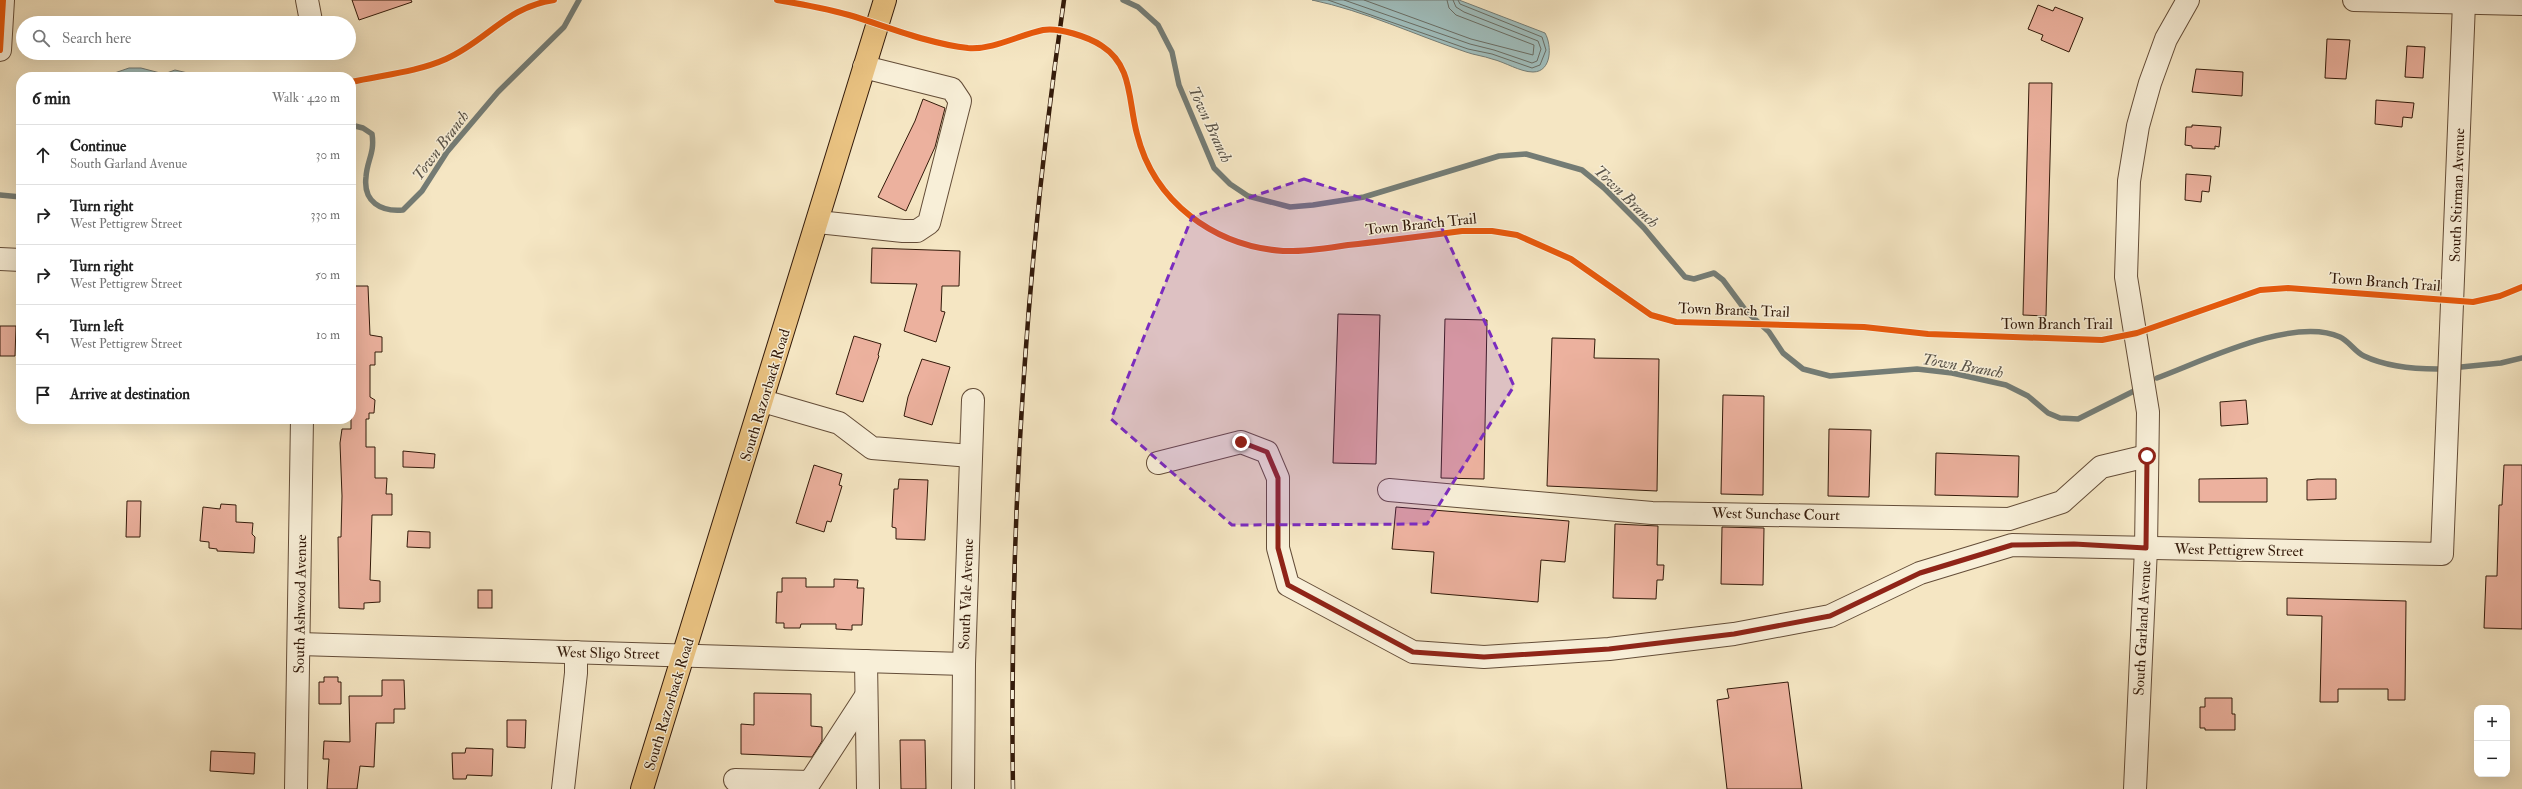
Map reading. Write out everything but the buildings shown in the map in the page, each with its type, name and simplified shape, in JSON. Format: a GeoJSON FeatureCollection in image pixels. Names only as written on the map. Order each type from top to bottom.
{"type":"FeatureCollection","features":[{"type":"Feature","properties":{"kind":"main road","name":"South Razorback Road"},"geometry":{"type":"LineString","coordinates":[[642,789],[763,401],[885,0]]}},
{"type":"Feature","properties":{"kind":"street"},"geometry":{"type":"LineString","coordinates":[[0,50],[3,0]]}},
{"type":"Feature","properties":{"kind":"street"},"geometry":{"type":"LineString","coordinates":[[307,0],[310,16]]}},
{"type":"Feature","properties":{"kind":"street","name":"South Garland Avenue"},"geometry":{"type":"LineString","coordinates":[[2135,789],[2146,548],[2148,412],[2126,277],[2129,180],[2138,126],[2150,83],[2166,39],[2188,0]]}},
{"type":"Feature","properties":{"kind":"street"},"geometry":{"type":"LineString","coordinates":[[2354,0],[2522,4]]}},
{"type":"Feature","properties":{"kind":"street","name":"South Stirman Avenue"},"geometry":{"type":"LineString","coordinates":[[2442,554],[2464,3]]}},
{"type":"Feature","properties":{"kind":"street"},"geometry":{"type":"LineString","coordinates":[[818,222],[903,231],[917,230],[929,223],[960,101],[952,89],[864,67]]}},
{"type":"Feature","properties":{"kind":"street"},"geometry":{"type":"LineString","coordinates":[[0,259],[16,260]]}},
{"type":"Feature","properties":{"kind":"street","name":"South Vale Avenue"},"geometry":{"type":"LineString","coordinates":[[963,789],[964,664],[973,400]]}},
{"type":"Feature","properties":{"kind":"street"},"geometry":{"type":"LineString","coordinates":[[763,401],[839,423],[872,448],[971,456]]}},
{"type":"Feature","properties":{"kind":"street","name":"South Ashwood Avenue"},"geometry":{"type":"LineString","coordinates":[[296,789],[302,424]]}},
{"type":"Feature","properties":{"kind":"street","name":"West Pettigrew Street"},"geometry":{"type":"LineString","coordinates":[[1158,463],[1241,442],[1267,452],[1278,478],[1278,548],[1288,585],[1413,652],[1484,657],[1609,649],[1734,634],[1830,616],[1920,573],[2012,545],[2074,544],[2146,548],[2442,554]]}},
{"type":"Feature","properties":{"kind":"street","name":"West Sunchase Court"},"geometry":{"type":"LineString","coordinates":[[1389,490],[1652,513],[2009,519],[2062,502],[2101,467],[2147,456]]}},
{"type":"Feature","properties":{"kind":"street","name":"West Sligo Street"},"geometry":{"type":"LineString","coordinates":[[299,644],[964,664]]}},
{"type":"Feature","properties":{"kind":"street"},"geometry":{"type":"LineString","coordinates":[[563,789],[576,673],[576,652]]}},
{"type":"Feature","properties":{"kind":"street"},"geometry":{"type":"LineString","coordinates":[[866,661],[868,789]]}},
{"type":"Feature","properties":{"kind":"street"},"geometry":{"type":"LineString","coordinates":[[735,780],[810,782],[866,696]]}},
{"type":"Feature","properties":{"kind":"highlighted area"},"geometry":{"type":"Polygon","coordinates":[[[1304,179],[1440,224],[1514,386],[1427,524],[1232,525],[1111,419],[1192,217],[1304,179]]]}},
{"type":"Feature","properties":{"kind":"water"},"geometry":{"type":"Polygon","coordinates":[[[1312,0],[1459,0],[1545,33],[1549,44],[1549,57],[1544,68],[1539,71],[1528,72],[1497,60],[1469,53],[1351,10],[1312,0]]]}},
{"type":"Feature","properties":{"kind":"water"},"geometry":{"type":"Polygon","coordinates":[[[129,68],[141,68],[156,72],[117,72],[129,68]]]}},
{"type":"Feature","properties":{"kind":"water"},"geometry":{"type":"Polygon","coordinates":[[[175,70],[184,72],[170,72],[175,70]]]}},
{"type":"Feature","properties":{"kind":"waterway","name":"Town Branch"},"geometry":{"type":"LineString","coordinates":[[356,126],[363,128],[372,134],[372,151],[366,177],[367,193],[375,204],[381,207],[403,210],[422,191],[447,152],[498,92],[564,27],[579,0]]}},
{"type":"Feature","properties":{"kind":"waterway","name":"Town Branch"},"geometry":{"type":"LineString","coordinates":[[1123,0],[1138,7],[1158,25],[1172,52],[1179,85],[1214,168],[1230,184],[1248,196],[1290,207],[1313,205],[1364,197],[1499,156],[1526,154],[1582,170],[1604,188],[1644,228],[1685,277],[1694,279],[1714,273],[1723,280],[1746,311],[1769,332],[1783,353],[1803,369],[1830,376],[1917,369],[1952,373],[2006,385],[2028,396],[2048,413],[2060,418],[2078,419],[2136,390]]}},
{"type":"Feature","properties":{"kind":"waterway","name":"Town Branch"},"geometry":{"type":"LineString","coordinates":[[0,195],[16,197]]}},
{"type":"Feature","properties":{"kind":"waterway","name":"Town Branch"},"geometry":{"type":"LineString","coordinates":[[2157,378],[2248,343],[2274,336],[2298,332],[2321,332],[2340,337],[2361,354],[2382,363],[2419,369],[2438,369]]}},
{"type":"Feature","properties":{"kind":"waterway","name":"Town Branch"},"geometry":{"type":"LineString","coordinates":[[2461,367],[2501,363],[2522,358]]}},
{"type":"Feature","properties":{"kind":"railway"},"geometry":{"type":"LineString","coordinates":[[1013,789],[1012,690],[1014,591],[1017,492],[1023,393],[1039,196],[1064,0]]}},
{"type":"Feature","properties":{"kind":"cycle path"},"geometry":{"type":"LineString","coordinates":[[0,50],[3,0]]}},
{"type":"Feature","properties":{"kind":"cycle path"},"geometry":{"type":"LineString","coordinates":[[356,81],[411,70],[446,59],[460,52],[510,17],[537,4],[554,0]]}},
{"type":"Feature","properties":{"kind":"cycle path","name":"Town Branch Trail"},"geometry":{"type":"LineString","coordinates":[[777,0],[813,6],[863,19],[923,39],[953,46],[968,48],[987,47],[1034,32],[1049,29],[1065,31],[1082,36],[1102,46],[1112,54],[1124,74],[1128,85],[1137,134],[1145,158],[1157,180],[1172,200],[1190,216],[1211,230],[1233,240],[1258,247],[1291,251],[1316,250],[1462,231],[1492,231],[1517,235],[1571,259],[1651,315],[1676,322],[1864,327],[1928,334],[2102,340],[2137,333],[2260,290],[2288,288],[2473,302],[2500,296],[2522,287]]}},
{"type":"Feature","properties":{"kind":"route"},"geometry":{"type":"LineString","coordinates":[[1241,442],[1267,452],[1278,478],[1278,548],[1288,585],[1413,652],[1484,657],[1609,649],[1734,634],[1830,616],[1920,573],[1974,555],[2012,545],[2074,544],[2146,548],[2147,456]]}}]}
